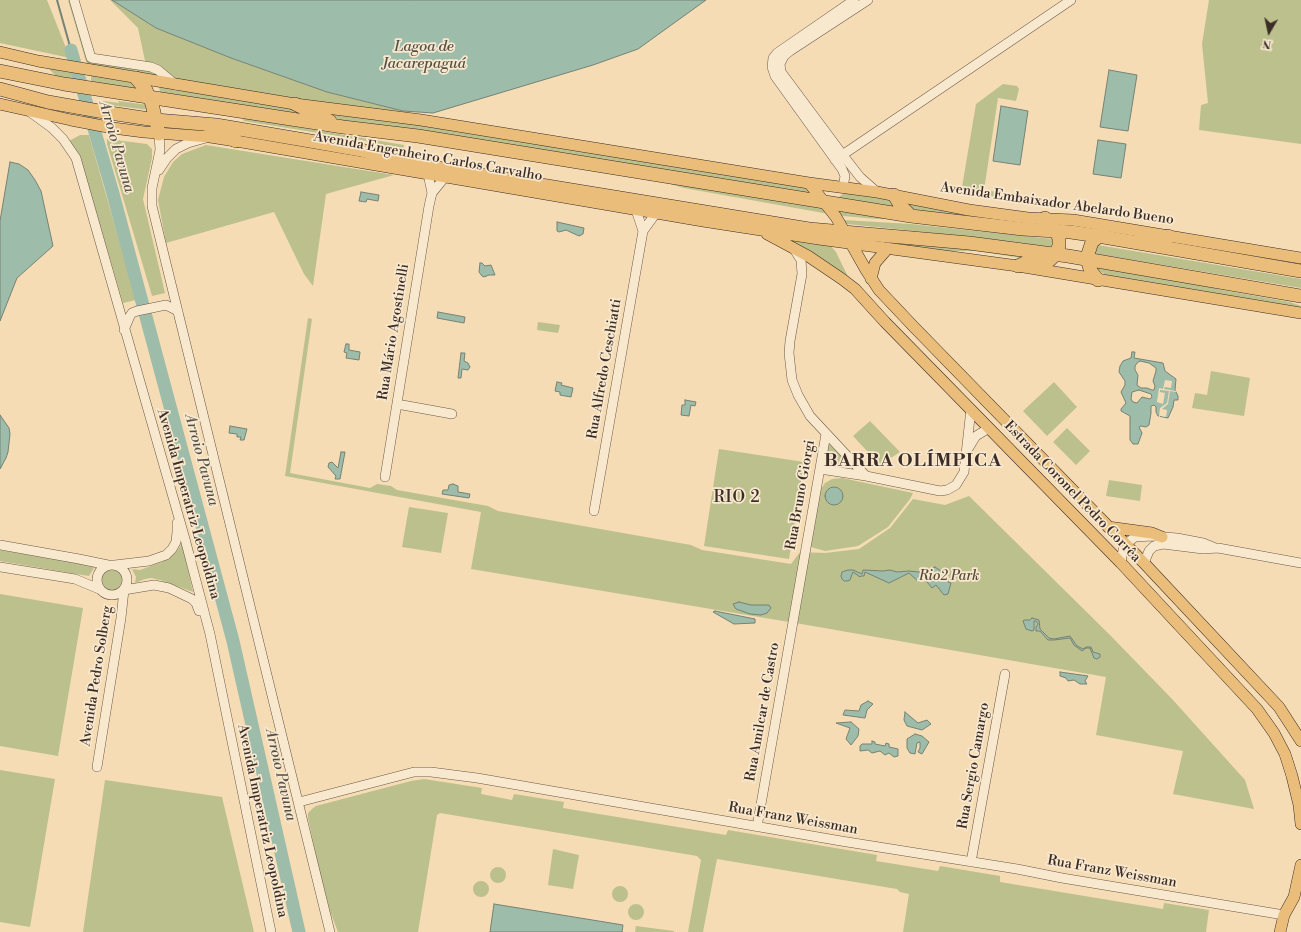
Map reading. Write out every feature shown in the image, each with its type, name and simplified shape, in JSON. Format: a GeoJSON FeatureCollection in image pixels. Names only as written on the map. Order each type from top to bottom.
{"type":"FeatureCollection","features":[{"type":"Feature","properties":{"kind":"highway","name":"Avenida Engenheiro Carlos Carvalho"},"geometry":{"type":"LineString","coordinates":[[0,71],[68,85],[149,98],[433,139],[826,203]]}},
{"type":"Feature","properties":{"kind":"highway"},"geometry":{"type":"LineString","coordinates":[[136,78],[146,90],[159,134]]}},
{"type":"Feature","properties":{"kind":"highway","name":"Avenida Engenheiro Carlos Carvalho"},"geometry":{"type":"LineString","coordinates":[[0,89],[75,107],[156,120],[216,125],[361,150],[413,164],[809,229],[848,238]]}},
{"type":"Feature","properties":{"kind":"highway"},"geometry":{"type":"LineString","coordinates":[[0,96],[34,98]]}},
{"type":"Feature","properties":{"kind":"highway"},"geometry":{"type":"LineString","coordinates":[[295,104],[343,127]]}},
{"type":"Feature","properties":{"kind":"highway"},"geometry":{"type":"LineString","coordinates":[[178,122],[187,126],[221,134],[236,141]]}},
{"type":"Feature","properties":{"kind":"highway"},"geometry":{"type":"LineString","coordinates":[[894,195],[900,205],[911,216]]}},
{"type":"Feature","properties":{"kind":"highway","name":"Avenida Embaixador Abelardo Bueno"},"geometry":{"type":"LineString","coordinates":[[826,203],[911,216],[1098,236],[1301,271]]}},
{"type":"Feature","properties":{"kind":"highway"},"geometry":{"type":"LineString","coordinates":[[1018,266],[1027,262],[1039,264],[1044,263],[1056,255],[1060,242],[1057,231],[1045,218]]}},
{"type":"Feature","properties":{"kind":"highway"},"geometry":{"type":"LineString","coordinates":[[1098,280],[1093,274],[1087,259],[1089,246],[1098,236],[1104,233],[1113,232],[1154,238],[1168,236]]}},
{"type":"Feature","properties":{"kind":"highway"},"geometry":{"type":"LineString","coordinates":[[848,238],[969,243],[1087,259],[1301,296]]}},
{"type":"Feature","properties":{"kind":"highway"},"geometry":{"type":"LineString","coordinates":[[1204,279],[1233,289],[1290,299],[1301,303]]}},
{"type":"Feature","properties":{"kind":"main road"},"geometry":{"type":"LineString","coordinates":[[0,52],[177,86],[295,104],[421,120],[809,183]]}},
{"type":"Feature","properties":{"kind":"main road","name":"Avenida Engenheiro Carlos Carvalho"},"geometry":{"type":"LineString","coordinates":[[0,104],[113,128],[159,134],[210,137],[759,230],[848,238]]}},
{"type":"Feature","properties":{"kind":"main road","name":"Avenida Embaixador Abelardo Bueno"},"geometry":{"type":"LineString","coordinates":[[809,183],[877,192],[969,210],[1028,218],[1073,220],[1301,258]]}},
{"type":"Feature","properties":{"kind":"main road","name":"Estrada Coronel Pedro Corrêa"},"geometry":{"type":"LineString","coordinates":[[809,183],[826,203],[879,290],[1126,544],[1279,707],[1301,741]]}},
{"type":"Feature","properties":{"kind":"main road","name":"Estrada Coronel Pedro Corrêa"},"geometry":{"type":"LineString","coordinates":[[759,230],[808,256],[850,284],[1121,563],[1257,709],[1266,721],[1285,754],[1299,805],[1301,824]]}},
{"type":"Feature","properties":{"kind":"main road"},"geometry":{"type":"LineString","coordinates":[[848,238],[888,248],[1018,266],[1301,313]]}},
{"type":"Feature","properties":{"kind":"main road"},"geometry":{"type":"LineString","coordinates":[[871,279],[875,263],[888,248]]}},
{"type":"Feature","properties":{"kind":"main road"},"geometry":{"type":"LineString","coordinates":[[968,383],[971,409]]}},
{"type":"Feature","properties":{"kind":"main road"},"geometry":{"type":"LineString","coordinates":[[1108,527],[1152,533],[1162,537]]}},
{"type":"Feature","properties":{"kind":"main road"},"geometry":{"type":"LineString","coordinates":[[1280,932],[1284,915],[1294,897],[1301,865]]}},
{"type":"Feature","properties":{"kind":"street"},"geometry":{"type":"LineString","coordinates":[[74,0],[91,58],[151,67],[158,70],[177,86]]}},
{"type":"Feature","properties":{"kind":"street"},"geometry":{"type":"LineString","coordinates":[[795,43],[854,0]]}},
{"type":"Feature","properties":{"kind":"street"},"geometry":{"type":"LineString","coordinates":[[868,0],[777,53],[773,58],[772,67],[775,76],[838,157],[877,192]]}},
{"type":"Feature","properties":{"kind":"street"},"geometry":{"type":"LineString","coordinates":[[838,157],[1071,0]]}},
{"type":"Feature","properties":{"kind":"street","name":"Avenida Imperatriz Leopoldina"},"geometry":{"type":"LineString","coordinates":[[25,110],[52,128],[63,139],[76,158],[185,539],[210,634],[239,782],[271,932]]}},
{"type":"Feature","properties":{"kind":"street"},"geometry":{"type":"LineString","coordinates":[[159,134],[160,150],[156,175],[152,188],[152,206],[330,932]]}},
{"type":"Feature","properties":{"kind":"street"},"geometry":{"type":"LineString","coordinates":[[156,175],[167,158],[176,149],[188,143],[210,137]]}},
{"type":"Feature","properties":{"kind":"street"},"geometry":{"type":"LineString","coordinates":[[838,157],[845,175],[843,187]]}},
{"type":"Feature","properties":{"kind":"street","name":"Rua Mário Agostinelli"},"geometry":{"type":"LineString","coordinates":[[385,477],[432,193],[428,174]]}},
{"type":"Feature","properties":{"kind":"street","name":"Rua Mário Agostinelli"},"geometry":{"type":"LineString","coordinates":[[432,193],[445,177]]}},
{"type":"Feature","properties":{"kind":"street","name":"Rua Alfredo Ceschiatti"},"geometry":{"type":"LineString","coordinates":[[636,210],[643,231]]}},
{"type":"Feature","properties":{"kind":"street","name":"Rua Alfredo Ceschiatti"},"geometry":{"type":"LineString","coordinates":[[594,511],[643,231],[656,213]]}},
{"type":"Feature","properties":{"kind":"street","name":"Rua Bruno Giorgi"},"geometry":{"type":"LineString","coordinates":[[794,248],[801,260],[802,274],[789,353],[792,380],[805,410],[826,434],[797,603]]}},
{"type":"Feature","properties":{"kind":"street"},"geometry":{"type":"LineString","coordinates":[[124,330],[132,313],[137,311],[166,305],[178,311]]}},
{"type":"Feature","properties":{"kind":"street"},"geometry":{"type":"LineString","coordinates":[[396,404],[452,414]]}},
{"type":"Feature","properties":{"kind":"street"},"geometry":{"type":"LineString","coordinates":[[820,469],[866,476],[940,491],[947,490],[956,485],[964,472],[971,409]]}},
{"type":"Feature","properties":{"kind":"street"},"geometry":{"type":"LineString","coordinates":[[967,452],[976,436],[989,428]]}},
{"type":"Feature","properties":{"kind":"street"},"geometry":{"type":"LineString","coordinates":[[826,434],[866,476]]}},
{"type":"Feature","properties":{"kind":"street"},"geometry":{"type":"LineString","coordinates":[[99,589],[97,584],[97,575],[104,567],[149,561],[170,552],[177,538],[175,508]]}},
{"type":"Feature","properties":{"kind":"street"},"geometry":{"type":"LineString","coordinates":[[1121,563],[1123,550],[1126,544],[1136,537],[1162,537],[1203,543],[1216,548],[1301,563]]}},
{"type":"Feature","properties":{"kind":"street"},"geometry":{"type":"LineString","coordinates":[[1144,563],[1149,551],[1157,544],[1177,545],[1202,549],[1216,548]]}},
{"type":"Feature","properties":{"kind":"street"},"geometry":{"type":"LineString","coordinates":[[0,545],[112,565],[123,570],[127,577],[124,590]]}},
{"type":"Feature","properties":{"kind":"street"},"geometry":{"type":"LineString","coordinates":[[0,567],[75,579],[112,596],[124,590],[154,585],[169,588],[189,597],[196,603],[210,634]]}},
{"type":"Feature","properties":{"kind":"street","name":"Avenida Pedro Solberg"},"geometry":{"type":"LineString","coordinates":[[97,767],[121,618],[124,590]]}},
{"type":"Feature","properties":{"kind":"street","name":"Rua Amilcar de Castro"},"geometry":{"type":"LineString","coordinates":[[757,827],[797,603]]}},
{"type":"Feature","properties":{"kind":"street","name":"Rua Sergio Camargo"},"geometry":{"type":"LineString","coordinates":[[971,862],[1004,674]]}},
{"type":"Feature","properties":{"kind":"street","name":"Rua Franz Weissman"},"geometry":{"type":"LineString","coordinates":[[299,802],[414,772],[431,772],[477,778],[757,827],[1284,915]]}},
{"type":"Feature","properties":{"kind":"street"},"geometry":{"type":"LineString","coordinates":[[326,919],[333,932]]}},
{"type":"Feature","properties":{"kind":"green space"},"geometry":{"type":"Polygon","coordinates":[[[0,0],[47,0],[70,58],[0,43],[0,0]]]}},
{"type":"Feature","properties":{"kind":"green space"},"geometry":{"type":"Polygon","coordinates":[[[68,0],[71,0],[88,60],[147,70],[138,28],[110,0],[112,0],[156,28],[231,58],[327,92],[403,111],[357,109],[87,65],[68,0]]]}},
{"type":"Feature","properties":{"kind":"green space"},"geometry":{"type":"Polygon","coordinates":[[[1209,0],[1301,0],[1301,144],[1199,130],[1201,105],[1208,103],[1202,44],[1209,0]]]}},
{"type":"Feature","properties":{"kind":"green space"},"geometry":{"type":"Polygon","coordinates":[[[47,67],[76,72],[77,79],[56,76],[47,67]]]}},
{"type":"Feature","properties":{"kind":"green space"},"geometry":{"type":"Polygon","coordinates":[[[91,75],[126,81],[134,84],[142,92],[91,81],[91,75]]]}},
{"type":"Feature","properties":{"kind":"green space"},"geometry":{"type":"Polygon","coordinates":[[[1003,84],[1017,86],[1019,89],[1016,101],[998,98],[984,190],[1064,202],[1063,205],[1040,204],[961,193],[976,104],[1003,84]]]}},
{"type":"Feature","properties":{"kind":"green space"},"geometry":{"type":"Polygon","coordinates":[[[159,86],[282,106],[316,118],[160,92],[159,86]]]}},
{"type":"Feature","properties":{"kind":"green space"},"geometry":{"type":"Polygon","coordinates":[[[103,101],[119,103],[118,101],[148,105],[149,110],[102,104],[103,101]]]}},
{"type":"Feature","properties":{"kind":"green space"},"geometry":{"type":"Polygon","coordinates":[[[324,113],[420,123],[802,186],[812,194],[350,123],[324,113]]]}},
{"type":"Feature","properties":{"kind":"green space"},"geometry":{"type":"Polygon","coordinates":[[[244,118],[404,145],[403,150],[362,140],[244,121],[244,118]]]}},
{"type":"Feature","properties":{"kind":"green space"},"geometry":{"type":"Polygon","coordinates":[[[80,135],[89,135],[136,300],[123,303],[84,170],[69,141],[80,135]]]}},
{"type":"Feature","properties":{"kind":"green space"},"geometry":{"type":"Polygon","coordinates":[[[107,139],[147,144],[152,149],[152,158],[143,199],[165,293],[152,296],[107,144],[107,139]]]}},
{"type":"Feature","properties":{"kind":"green space"},"geometry":{"type":"Polygon","coordinates":[[[206,145],[394,175],[326,194],[313,286],[304,274],[274,212],[166,243],[158,200],[164,177],[173,162],[182,154],[206,145]]]}},
{"type":"Feature","properties":{"kind":"green space"},"geometry":{"type":"Polygon","coordinates":[[[660,181],[819,207],[829,214],[684,188],[660,181]]]}},
{"type":"Feature","properties":{"kind":"green space"},"geometry":{"type":"Polygon","coordinates":[[[844,193],[891,200],[899,210],[834,201],[844,193]]]}},
{"type":"Feature","properties":{"kind":"green space"},"geometry":{"type":"Polygon","coordinates":[[[906,203],[1043,225],[912,210],[906,203]]]}},
{"type":"Feature","properties":{"kind":"green space"},"geometry":{"type":"Polygon","coordinates":[[[836,209],[906,219],[877,219],[843,216],[836,209]]]}},
{"type":"Feature","properties":{"kind":"green space"},"geometry":{"type":"Polygon","coordinates":[[[843,220],[911,224],[1053,239],[1052,247],[847,224],[843,220]]]}},
{"type":"Feature","properties":{"kind":"green space"},"geometry":{"type":"Polygon","coordinates":[[[781,239],[831,246],[836,252],[851,283],[781,239]]]}},
{"type":"Feature","properties":{"kind":"green space"},"geometry":{"type":"Polygon","coordinates":[[[857,240],[973,248],[1040,258],[1034,260],[976,251],[944,251],[857,240]]]}},
{"type":"Feature","properties":{"kind":"green space"},"geometry":{"type":"Polygon","coordinates":[[[1098,245],[1301,279],[1301,288],[1097,254],[1095,253],[1094,249],[1098,245]]]}},
{"type":"Feature","properties":{"kind":"green space"},"geometry":{"type":"Polygon","coordinates":[[[1097,267],[1153,274],[1222,290],[1290,302],[1301,306],[1301,309],[1106,275],[1098,270],[1097,267]]]}},
{"type":"Feature","properties":{"kind":"green space","name":"Rio2 Park"},"geometry":{"type":"Polygon","coordinates":[[[308,318],[312,319],[290,473],[370,488],[377,484],[391,486],[397,490],[488,506],[498,511],[691,545],[702,550],[791,564],[800,552],[825,553],[859,549],[890,528],[913,499],[945,505],[969,496],[1110,635],[1173,700],[1245,780],[1254,809],[1173,794],[1183,751],[1096,735],[1106,677],[471,569],[481,512],[285,476],[308,318]]]}},
{"type":"Feature","properties":{"kind":"green space"},"geometry":{"type":"Polygon","coordinates":[[[538,322],[560,325],[558,333],[537,330],[538,322]]]}},
{"type":"Feature","properties":{"kind":"green space"},"geometry":{"type":"Polygon","coordinates":[[[1211,371],[1250,378],[1244,416],[1192,408],[1195,393],[1207,395],[1211,371]]]}},
{"type":"Feature","properties":{"kind":"green space"},"geometry":{"type":"Polygon","coordinates":[[[1054,382],[1077,407],[1047,436],[1023,411],[1054,382]]]}},
{"type":"Feature","properties":{"kind":"green space"},"geometry":{"type":"Polygon","coordinates":[[[870,421],[900,452],[880,465],[853,436],[870,421]]]}},
{"type":"Feature","properties":{"kind":"green space"},"geometry":{"type":"Polygon","coordinates":[[[1067,428],[1090,451],[1076,465],[1053,442],[1067,428]]]}},
{"type":"Feature","properties":{"kind":"green space"},"geometry":{"type":"Polygon","coordinates":[[[828,444],[846,461],[847,463],[845,466],[826,465],[824,461],[828,444]]]}},
{"type":"Feature","properties":{"kind":"green space"},"geometry":{"type":"Polygon","coordinates":[[[719,449],[804,462],[789,559],[704,546],[719,449]]]}},
{"type":"Feature","properties":{"kind":"green space"},"geometry":{"type":"Polygon","coordinates":[[[842,478],[913,493],[888,527],[858,546],[825,551],[811,547],[820,490],[825,483],[832,479],[842,478]]]}},
{"type":"Feature","properties":{"kind":"green space"},"geometry":{"type":"Polygon","coordinates":[[[1109,480],[1142,485],[1140,501],[1106,496],[1109,480]]]}},
{"type":"Feature","properties":{"kind":"green space"},"geometry":{"type":"Polygon","coordinates":[[[409,507],[448,513],[441,553],[402,547],[409,507]]]}},
{"type":"Feature","properties":{"kind":"green space"},"geometry":{"type":"Polygon","coordinates":[[[182,543],[193,592],[151,578],[135,583],[136,577],[132,569],[140,570],[162,562],[177,551],[182,543]]]}},
{"type":"Feature","properties":{"kind":"green space"},"geometry":{"type":"Polygon","coordinates":[[[0,550],[95,566],[89,576],[76,574],[0,561],[0,550]]]}},
{"type":"Feature","properties":{"kind":"green space"},"geometry":{"type":"Polygon","coordinates":[[[112,570],[120,573],[123,581],[120,589],[112,592],[104,589],[101,581],[104,573],[112,570]]]}},
{"type":"Feature","properties":{"kind":"green space"},"geometry":{"type":"Polygon","coordinates":[[[0,594],[83,608],[58,756],[0,746],[0,594]]]}},
{"type":"Feature","properties":{"kind":"green space"},"geometry":{"type":"Polygon","coordinates":[[[0,770],[55,779],[30,927],[0,922],[0,770]]]}},
{"type":"Feature","properties":{"kind":"green space"},"geometry":{"type":"Polygon","coordinates":[[[424,779],[482,788],[481,794],[512,800],[514,794],[564,802],[563,808],[726,835],[728,830],[877,855],[876,861],[938,871],[940,866],[1000,876],[1000,882],[1163,909],[1164,903],[1209,910],[1206,932],[903,932],[909,894],[900,892],[897,889],[717,859],[703,932],[688,932],[701,860],[697,856],[440,813],[437,815],[418,932],[338,932],[330,911],[319,869],[308,813],[316,806],[411,781],[424,779]]]}},
{"type":"Feature","properties":{"kind":"green space"},"geometry":{"type":"Polygon","coordinates":[[[105,780],[222,797],[254,932],[83,932],[105,780]]]}},
{"type":"Feature","properties":{"kind":"green space"},"geometry":{"type":"Polygon","coordinates":[[[553,849],[579,855],[573,889],[548,885],[553,849]]]}},
{"type":"Feature","properties":{"kind":"green space"},"geometry":{"type":"Polygon","coordinates":[[[495,867],[501,867],[506,872],[504,881],[501,883],[495,883],[490,878],[490,872],[495,867]]]}},
{"type":"Feature","properties":{"kind":"green space"},"geometry":{"type":"Polygon","coordinates":[[[478,881],[484,881],[489,886],[487,895],[484,897],[478,897],[473,892],[473,886],[478,881]]]}},
{"type":"Feature","properties":{"kind":"green space"},"geometry":{"type":"Polygon","coordinates":[[[617,886],[623,886],[628,891],[626,900],[623,902],[617,902],[612,897],[612,891],[617,886]]]}},
{"type":"Feature","properties":{"kind":"green space"},"geometry":{"type":"Polygon","coordinates":[[[633,904],[639,904],[644,909],[642,918],[639,920],[633,920],[628,915],[628,909],[633,904]]]}},
{"type":"Feature","properties":{"kind":"green space"},"geometry":{"type":"Polygon","coordinates":[[[636,926],[674,931],[674,932],[635,932],[636,926]]]}},
{"type":"Feature","properties":{"kind":"water","name":"Lagoa de Jacarepaguá"},"geometry":{"type":"Polygon","coordinates":[[[112,0],[706,0],[638,49],[593,65],[433,113],[403,111],[327,92],[231,58],[156,28],[112,0]]]}},
{"type":"Feature","properties":{"kind":"water"},"geometry":{"type":"Polygon","coordinates":[[[1109,70],[1137,75],[1128,131],[1100,127],[1109,70]]]}},
{"type":"Feature","properties":{"kind":"water"},"geometry":{"type":"Polygon","coordinates":[[[1001,106],[1028,111],[1020,165],[993,161],[1001,106]]]}},
{"type":"Feature","properties":{"kind":"water"},"geometry":{"type":"Polygon","coordinates":[[[1098,140],[1126,144],[1121,178],[1093,174],[1098,140]]]}},
{"type":"Feature","properties":{"kind":"water"},"geometry":{"type":"Polygon","coordinates":[[[10,162],[19,164],[28,170],[41,191],[53,246],[17,278],[0,321],[0,221],[10,162]]]}},
{"type":"Feature","properties":{"kind":"water"},"geometry":{"type":"Polygon","coordinates":[[[361,192],[379,195],[378,201],[367,199],[366,202],[359,201],[361,192]]]}},
{"type":"Feature","properties":{"kind":"water"},"geometry":{"type":"Polygon","coordinates":[[[557,222],[584,228],[583,234],[579,236],[566,230],[559,232],[557,231],[557,222]]]}},
{"type":"Feature","properties":{"kind":"water"},"geometry":{"type":"Polygon","coordinates":[[[480,263],[485,266],[491,265],[495,275],[482,276],[479,272],[480,263]]]}},
{"type":"Feature","properties":{"kind":"water"},"geometry":{"type":"Polygon","coordinates":[[[438,312],[465,317],[464,323],[437,318],[438,312]]]}},
{"type":"Feature","properties":{"kind":"water"},"geometry":{"type":"Polygon","coordinates":[[[346,344],[349,344],[349,350],[360,352],[359,360],[346,358],[347,353],[344,352],[346,344]]]}},
{"type":"Feature","properties":{"kind":"water"},"geometry":{"type":"Polygon","coordinates":[[[1132,352],[1135,352],[1134,358],[1163,363],[1165,371],[1176,379],[1175,390],[1178,396],[1178,400],[1174,400],[1173,407],[1168,418],[1158,416],[1156,407],[1154,405],[1151,406],[1149,425],[1146,427],[1139,427],[1142,433],[1138,444],[1133,444],[1130,440],[1130,416],[1121,411],[1126,403],[1121,392],[1125,385],[1125,381],[1119,372],[1120,366],[1123,361],[1131,358],[1132,352]],[[1140,361],[1135,366],[1135,370],[1138,375],[1137,385],[1141,388],[1154,390],[1155,386],[1153,381],[1156,368],[1149,363],[1140,361]],[[1139,390],[1132,392],[1131,399],[1133,402],[1137,403],[1142,397],[1150,399],[1152,397],[1151,394],[1139,390]]]}},
{"type":"Feature","properties":{"kind":"water"},"geometry":{"type":"Polygon","coordinates":[[[461,353],[465,353],[464,361],[468,363],[470,367],[468,370],[462,369],[461,378],[458,378],[461,353]]]}},
{"type":"Feature","properties":{"kind":"water"},"geometry":{"type":"Polygon","coordinates":[[[557,382],[562,383],[561,385],[573,388],[571,397],[560,395],[560,392],[555,391],[557,382]]]}},
{"type":"Feature","properties":{"kind":"water"},"geometry":{"type":"Polygon","coordinates":[[[685,400],[696,402],[695,406],[691,405],[689,416],[681,415],[682,405],[685,405],[685,400]]]}},
{"type":"Feature","properties":{"kind":"water"},"geometry":{"type":"Polygon","coordinates":[[[0,415],[9,428],[10,434],[8,452],[0,469],[0,415]]]}},
{"type":"Feature","properties":{"kind":"water"},"geometry":{"type":"Polygon","coordinates":[[[230,426],[247,429],[244,440],[240,440],[241,437],[237,437],[237,434],[229,433],[230,426]]]}},
{"type":"Feature","properties":{"kind":"water"},"geometry":{"type":"Polygon","coordinates":[[[341,452],[345,452],[340,479],[335,479],[336,476],[328,467],[329,463],[332,462],[338,468],[341,452]]]}},
{"type":"Feature","properties":{"kind":"water"},"geometry":{"type":"Polygon","coordinates":[[[453,484],[458,486],[458,492],[470,494],[469,498],[442,494],[443,490],[448,490],[449,485],[453,484]]]}},
{"type":"Feature","properties":{"kind":"water"},"geometry":{"type":"Polygon","coordinates":[[[834,487],[840,490],[843,496],[840,502],[834,505],[828,502],[825,496],[828,490],[834,487]]]}},
{"type":"Feature","properties":{"kind":"water"},"geometry":{"type":"Polygon","coordinates":[[[935,567],[941,571],[948,582],[951,583],[948,594],[944,595],[936,585],[932,588],[923,577],[919,582],[909,573],[889,583],[865,572],[864,576],[860,577],[853,572],[850,580],[848,581],[844,581],[841,576],[842,572],[848,570],[853,570],[862,574],[863,570],[890,570],[897,572],[909,571],[928,573],[929,570],[935,567]]]}},
{"type":"Feature","properties":{"kind":"water"},"geometry":{"type":"Polygon","coordinates":[[[739,602],[751,605],[769,605],[771,608],[767,613],[761,615],[750,614],[736,609],[733,604],[739,602]]]}},
{"type":"Feature","properties":{"kind":"water"},"geometry":{"type":"Polygon","coordinates":[[[715,611],[755,619],[755,623],[734,624],[713,612],[715,611]]]}},
{"type":"Feature","properties":{"kind":"water"},"geometry":{"type":"Polygon","coordinates":[[[1032,618],[1039,620],[1040,629],[1049,638],[1054,639],[1070,636],[1077,646],[1083,649],[1086,647],[1091,647],[1093,652],[1100,654],[1100,657],[1097,659],[1094,658],[1090,648],[1086,648],[1082,651],[1074,645],[1070,638],[1048,640],[1040,631],[1036,631],[1038,624],[1036,621],[1034,621],[1034,630],[1032,631],[1026,629],[1023,621],[1030,620],[1032,618]]]}},
{"type":"Feature","properties":{"kind":"water"},"geometry":{"type":"Polygon","coordinates":[[[1060,672],[1088,676],[1085,681],[1087,684],[1080,684],[1074,680],[1068,681],[1066,678],[1060,676],[1060,672]]]}},
{"type":"Feature","properties":{"kind":"water"},"geometry":{"type":"Polygon","coordinates":[[[868,701],[873,704],[867,710],[865,718],[843,715],[845,710],[859,711],[861,705],[868,701]]]}},
{"type":"Feature","properties":{"kind":"water"},"geometry":{"type":"Polygon","coordinates":[[[905,712],[918,723],[927,720],[931,724],[922,730],[907,726],[904,720],[905,712]]]}},
{"type":"Feature","properties":{"kind":"water"},"geometry":{"type":"Polygon","coordinates":[[[851,722],[859,729],[858,736],[851,745],[846,739],[850,728],[836,723],[851,722]]]}},
{"type":"Feature","properties":{"kind":"water"},"geometry":{"type":"Polygon","coordinates":[[[915,734],[922,736],[929,742],[922,754],[918,752],[920,742],[917,743],[915,754],[910,753],[907,748],[907,739],[915,734]]]}},
{"type":"Feature","properties":{"kind":"water"},"geometry":{"type":"Polygon","coordinates":[[[872,741],[875,742],[875,744],[885,746],[886,743],[889,744],[889,747],[898,749],[898,756],[894,757],[889,753],[885,755],[880,751],[872,753],[868,750],[860,751],[860,746],[862,744],[872,744],[872,741]]]}},
{"type":"Feature","properties":{"kind":"water"},"geometry":{"type":"Polygon","coordinates":[[[494,904],[623,925],[622,932],[490,932],[494,904]]]}},
{"type":"Feature","properties":{"kind":"pier"},"geometry":{"type":"Polygon","coordinates":[[[1165,380],[1172,381],[1171,388],[1165,387],[1164,389],[1176,392],[1170,391],[1168,404],[1162,409],[1167,410],[1166,417],[1159,417],[1160,408],[1167,403],[1169,391],[1160,390],[1160,392],[1165,393],[1163,404],[1157,402],[1159,388],[1163,389],[1165,380]]]}},
{"type":"Feature","properties":{"kind":"waterway","name":"Arroio Pavuna"},"geometry":{"type":"LineString","coordinates":[[57,0],[71,50]]}},
{"type":"Feature","properties":{"kind":"waterway","name":"Arroio Pavuna"},"geometry":{"type":"LineString","coordinates":[[71,50],[112,190],[233,641],[299,932]]}},
{"type":"Feature","properties":{"kind":"district","name":"BARRA OLÍMPICA"},"geometry":{"type":"Point","coordinates":[913,462]}},
{"type":"Feature","properties":{"kind":"district","name":"RIO 2"},"geometry":{"type":"Point","coordinates":[737,498]}}]}
